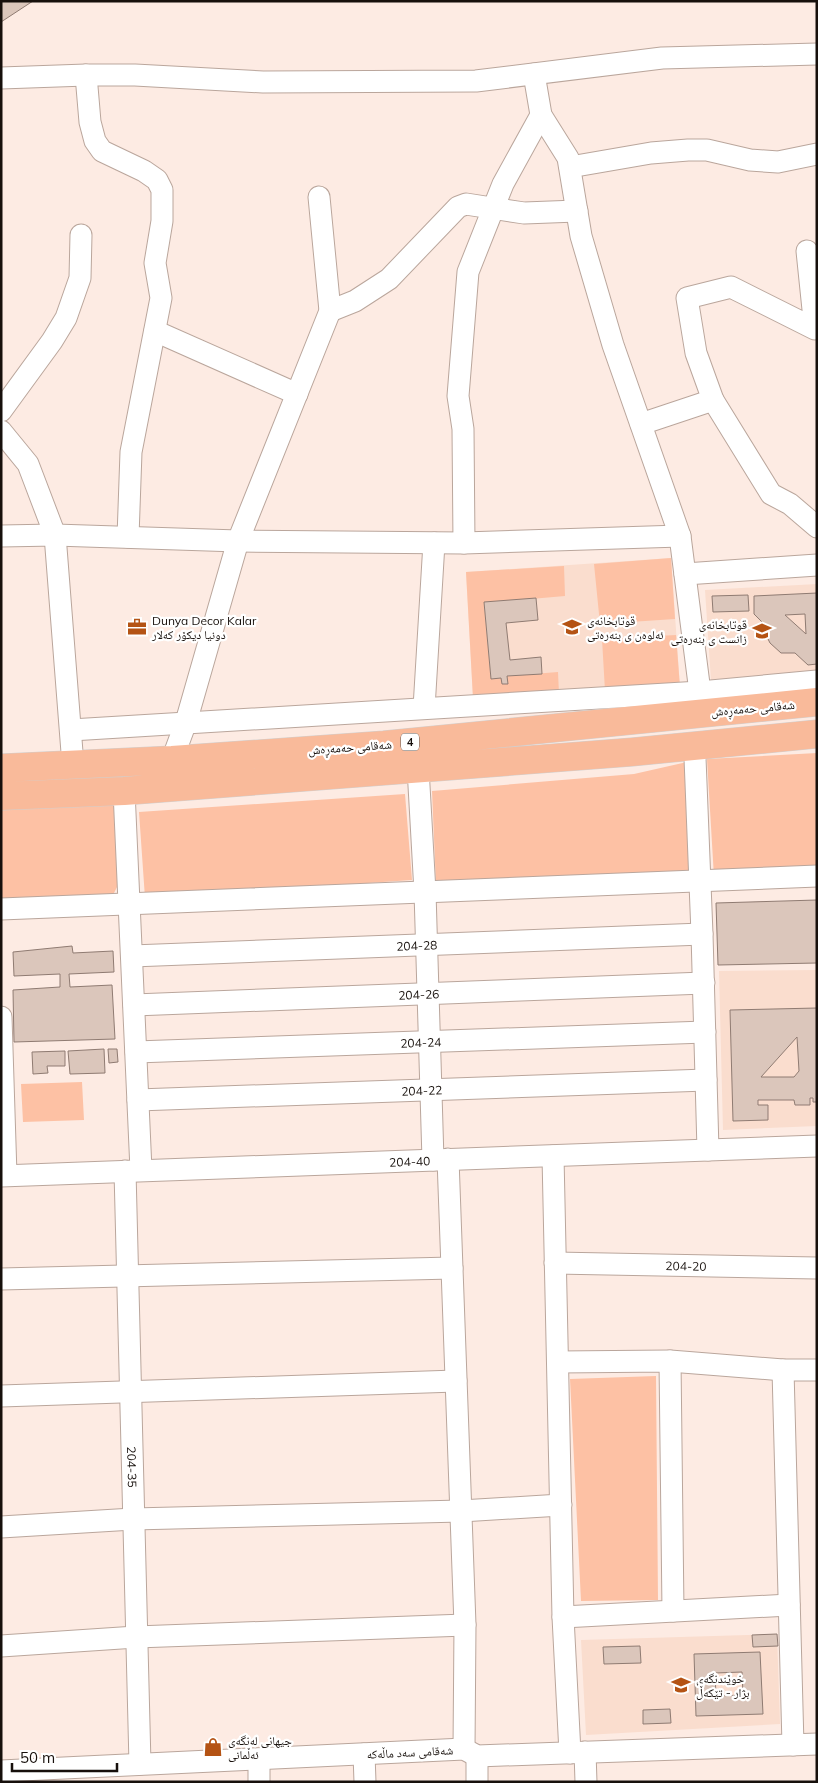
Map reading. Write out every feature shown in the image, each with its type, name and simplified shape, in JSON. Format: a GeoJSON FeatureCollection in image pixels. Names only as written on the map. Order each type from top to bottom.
{"type":"FeatureCollection","features":[{"type":"Feature","properties":{"kind":"highway","name":"شەقامی حەمەڕەش"},"geometry":{"type":"LineString","coordinates":[[1,768],[172,760],[384,745],[817,702]]}},
{"type":"Feature","properties":{"kind":"highway"},"geometry":{"type":"LineString","coordinates":[[632,720],[632,752]]}},
{"type":"Feature","properties":{"kind":"highway","name":"4"},"geometry":{"type":"LineString","coordinates":[[1,796],[124,791],[632,752],[817,734]]}},
{"type":"Feature","properties":{"kind":"street"},"geometry":{"type":"LineString","coordinates":[[1,78],[86,74],[282,82],[476,81],[662,58],[817,54]]}},
{"type":"Feature","properties":{"kind":"street"},"geometry":{"type":"LineString","coordinates":[[86,74],[90,122],[95,141],[102,151],[144,171],[157,180],[162,190],[162,221],[154,263],[161,298],[131,452],[128,537]]}},
{"type":"Feature","properties":{"kind":"street"},"geometry":{"type":"LineString","coordinates":[[534,74],[541,115],[568,158],[581,236],[613,346],[680,536],[700,692]]}},
{"type":"Feature","properties":{"kind":"street"},"geometry":{"type":"LineString","coordinates":[[464,543],[463,429],[458,396],[468,272],[503,184],[541,115]]}},
{"type":"Feature","properties":{"kind":"street"},"geometry":{"type":"LineString","coordinates":[[570,167],[651,152],[688,150],[707,150],[750,160],[778,162],[817,154]]}},
{"type":"Feature","properties":{"kind":"street"},"geometry":{"type":"LineString","coordinates":[[172,760],[186,722],[238,541],[330,311],[319,196]]}},
{"type":"Feature","properties":{"kind":"street"},"geometry":{"type":"LineString","coordinates":[[330,311],[355,300],[389,279],[458,207],[466,204],[524,213],[577,211]]}},
{"type":"Feature","properties":{"kind":"street"},"geometry":{"type":"LineString","coordinates":[[1,411],[52,341],[66,318],[80,278],[81,236]]}},
{"type":"Feature","properties":{"kind":"street"},"geometry":{"type":"LineString","coordinates":[[807,250],[816,329]]}},
{"type":"Feature","properties":{"kind":"street"},"geometry":{"type":"LineString","coordinates":[[816,329],[731,287],[687,298],[696,353],[713,400],[771,494],[790,504],[817,527]]}},
{"type":"Feature","properties":{"kind":"street"},"geometry":{"type":"LineString","coordinates":[[155,331],[297,394]]}},
{"type":"Feature","properties":{"kind":"street"},"geometry":{"type":"LineString","coordinates":[[641,424],[713,400]]}},
{"type":"Feature","properties":{"kind":"street"},"geometry":{"type":"LineString","coordinates":[[1,431],[28,464],[55,535],[73,765]]}},
{"type":"Feature","properties":{"kind":"street"},"geometry":{"type":"LineString","coordinates":[[1,536],[55,535],[238,541],[464,543],[680,536]]}},
{"type":"Feature","properties":{"kind":"street"},"geometry":{"type":"LineString","coordinates":[[424,708],[434,543]]}},
{"type":"Feature","properties":{"kind":"street"},"geometry":{"type":"LineString","coordinates":[[685,574],[817,566]]}},
{"type":"Feature","properties":{"kind":"street"},"geometry":{"type":"LineString","coordinates":[[71,730],[700,692],[817,681]]}},
{"type":"Feature","properties":{"kind":"street"},"geometry":{"type":"LineString","coordinates":[[692,746],[700,881],[708,1150]]}},
{"type":"Feature","properties":{"kind":"street"},"geometry":{"type":"LineString","coordinates":[[418,768],[425,892],[431,1090],[452,1268],[471,1753],[477,1782]]}},
{"type":"Feature","properties":{"kind":"street","name":"204-35"},"geometry":{"type":"LineString","coordinates":[[124,791],[138,1100],[127,1276],[136,1637],[153,1770]]}},
{"type":"Feature","properties":{"kind":"street"},"geometry":{"type":"LineString","coordinates":[[1,908],[817,876]]}},
{"type":"Feature","properties":{"kind":"street","name":"204-28"},"geometry":{"type":"LineString","coordinates":[[132,956],[702,934]]}},
{"type":"Feature","properties":{"kind":"street","name":"204-26"},"geometry":{"type":"LineString","coordinates":[[134,1005],[704,983]]}},
{"type":"Feature","properties":{"kind":"street"},"geometry":{"type":"LineString","coordinates":[[1,1017],[3,1176]]}},
{"type":"Feature","properties":{"kind":"street","name":"204-24"},"geometry":{"type":"LineString","coordinates":[[136,1052],[705,1032]]}},
{"type":"Feature","properties":{"kind":"street","name":"204-22"},"geometry":{"type":"LineString","coordinates":[[138,1100],[706,1080]]}},
{"type":"Feature","properties":{"kind":"street","name":"204-40"},"geometry":{"type":"LineString","coordinates":[[3,1176],[817,1146]]}},
{"type":"Feature","properties":{"kind":"street"},"geometry":{"type":"LineString","coordinates":[[553,1156],[563,1617],[578,1752],[586,1782]]}},
{"type":"Feature","properties":{"kind":"street","name":"204-20"},"geometry":{"type":"LineString","coordinates":[[554,1262],[817,1268]]}},
{"type":"Feature","properties":{"kind":"street"},"geometry":{"type":"LineString","coordinates":[[1,1279],[452,1268]]}},
{"type":"Feature","properties":{"kind":"street"},"geometry":{"type":"LineString","coordinates":[[558,1362],[670,1361],[783,1370],[817,1370]]}},
{"type":"Feature","properties":{"kind":"street"},"geometry":{"type":"LineString","coordinates":[[670,1361],[672,1611]]}},
{"type":"Feature","properties":{"kind":"street"},"geometry":{"type":"LineString","coordinates":[[783,1370],[793,1745]]}},
{"type":"Feature","properties":{"kind":"street"},"geometry":{"type":"LineString","coordinates":[[1,1396],[456,1381]]}},
{"type":"Feature","properties":{"kind":"street"},"geometry":{"type":"LineString","coordinates":[[1,1527],[134,1519],[461,1511],[561,1505]]}},
{"type":"Feature","properties":{"kind":"street"},"geometry":{"type":"LineString","coordinates":[[563,1617],[788,1605]]}},
{"type":"Feature","properties":{"kind":"street"},"geometry":{"type":"LineString","coordinates":[[1,1646],[136,1637],[465,1625]]}},
{"type":"Feature","properties":{"kind":"street","name":"شەقامی سەد ماڵەکە"},"geometry":{"type":"LineString","coordinates":[[1,1771],[153,1770],[259,1759],[364,1754],[578,1752],[817,1744]]}},
{"type":"Feature","properties":{"kind":"street"},"geometry":{"type":"LineString","coordinates":[[364,1754],[365,1782]]}},
{"type":"Feature","properties":{"kind":"street"},"geometry":{"type":"LineString","coordinates":[[259,1759],[259,1782]]}},
{"type":"Feature","properties":{"kind":"shaded area","name":"قوتابخانەی ئەلوەن ی بنەرەتی"},"geometry":{"type":"Polygon","coordinates":[[[671,558],[680,687],[473,698],[466,572],[671,558]]]}},
{"type":"Feature","properties":{"kind":"shaded area"},"geometry":{"type":"Polygon","coordinates":[[[671,558],[675,619],[600,624],[594,564],[671,558]]]}},
{"type":"Feature","properties":{"kind":"shaded area"},"geometry":{"type":"Polygon","coordinates":[[[564,566],[565,596],[484,603],[491,679],[501,678],[502,684],[508,684],[507,676],[558,672],[559,694],[473,698],[466,572],[564,566]]]}},
{"type":"Feature","properties":{"kind":"shaded area","name":"قوتابخانەی زانست ی بنەرەتی"},"geometry":{"type":"Polygon","coordinates":[[[817,584],[817,673],[711,681],[705,590],[817,584]]]}},
{"type":"Feature","properties":{"kind":"shaded area"},"geometry":{"type":"Polygon","coordinates":[[[676,635],[680,687],[605,691],[602,639],[676,635]]]}},
{"type":"Feature","properties":{"kind":"shaded area"},"geometry":{"type":"Polygon","coordinates":[[[817,753],[817,871],[714,877],[707,759],[817,753]]]}},
{"type":"Feature","properties":{"kind":"shaded area"},"geometry":{"type":"Polygon","coordinates":[[[687,762],[692,876],[436,885],[432,791],[634,774],[687,762]]]}},
{"type":"Feature","properties":{"kind":"shaded area"},"geometry":{"type":"Polygon","coordinates":[[[405,794],[412,880],[145,898],[139,812],[405,794]]]}},
{"type":"Feature","properties":{"kind":"shaded area"},"geometry":{"type":"Polygon","coordinates":[[[114,800],[119,883],[114,893],[109,896],[1,899],[1,807],[114,800]]]}},
{"type":"Feature","properties":{"kind":"shaded area"},"geometry":{"type":"Polygon","coordinates":[[[817,970],[817,1126],[723,1130],[719,971],[817,970]]]}},
{"type":"Feature","properties":{"kind":"shaded area"},"geometry":{"type":"Polygon","coordinates":[[[82,1082],[84,1120],[23,1122],[21,1084],[82,1082]]]}},
{"type":"Feature","properties":{"kind":"shaded area"},"geometry":{"type":"Polygon","coordinates":[[[656,1376],[658,1600],[581,1601],[570,1379],[656,1376]]]}},
{"type":"Feature","properties":{"kind":"shaded area","name":"خوێندنگەی بژار - تێکەڵ"},"geometry":{"type":"Polygon","coordinates":[[[777,1634],[780,1724],[586,1735],[581,1640],[777,1634]]]}},
{"type":"Feature","properties":{"kind":"building"},"geometry":{"type":"Polygon","coordinates":[[[1,1],[33,1],[1,22],[1,1]]]}},
{"type":"Feature","properties":{"kind":"building"},"geometry":{"type":"Polygon","coordinates":[[[817,593],[817,664],[808,665],[795,653],[781,653],[770,643],[766,635],[767,627],[754,614],[754,596],[817,593]],[[805,614],[785,615],[806,634],[805,614]]]}},
{"type":"Feature","properties":{"kind":"building"},"geometry":{"type":"Polygon","coordinates":[[[748,595],[749,611],[713,612],[712,596],[748,595]]]}},
{"type":"Feature","properties":{"kind":"building"},"geometry":{"type":"Polygon","coordinates":[[[536,598],[538,620],[506,623],[510,660],[541,657],[542,674],[507,676],[508,684],[502,684],[501,678],[491,679],[484,602],[536,598]]]}},
{"type":"Feature","properties":{"kind":"building"},"geometry":{"type":"Polygon","coordinates":[[[817,900],[817,963],[718,965],[716,903],[817,900]]]}},
{"type":"Feature","properties":{"kind":"building"},"geometry":{"type":"Polygon","coordinates":[[[72,946],[73,953],[113,951],[114,972],[69,974],[70,987],[112,985],[115,1039],[14,1042],[13,990],[60,987],[60,974],[14,976],[13,952],[72,946]]]}},
{"type":"Feature","properties":{"kind":"building"},"geometry":{"type":"Polygon","coordinates":[[[817,1008],[817,1102],[813,1102],[813,1098],[810,1098],[810,1105],[795,1105],[794,1100],[758,1100],[758,1105],[768,1105],[768,1120],[733,1121],[730,1010],[817,1008]],[[797,1037],[761,1077],[794,1077],[799,1071],[797,1037]]]}},
{"type":"Feature","properties":{"kind":"building"},"geometry":{"type":"Polygon","coordinates":[[[104,1049],[105,1073],[70,1074],[68,1051],[104,1049]]]}},
{"type":"Feature","properties":{"kind":"building"},"geometry":{"type":"Polygon","coordinates":[[[108,1049],[117,1049],[118,1062],[109,1063],[108,1049]]]}},
{"type":"Feature","properties":{"kind":"building"},"geometry":{"type":"Polygon","coordinates":[[[65,1051],[65,1066],[47,1066],[48,1073],[33,1074],[32,1052],[65,1051]]]}},
{"type":"Feature","properties":{"kind":"building"},"geometry":{"type":"Polygon","coordinates":[[[777,1634],[778,1646],[753,1647],[752,1635],[777,1634]]]}},
{"type":"Feature","properties":{"kind":"building"},"geometry":{"type":"Polygon","coordinates":[[[640,1646],[641,1663],[604,1664],[603,1647],[640,1646]]]}},
{"type":"Feature","properties":{"kind":"building"},"geometry":{"type":"Polygon","coordinates":[[[760,1652],[763,1714],[696,1716],[694,1654],[760,1652]],[[742,1672],[715,1673],[716,1696],[743,1695],[742,1672]]]}},
{"type":"Feature","properties":{"kind":"building"},"geometry":{"type":"Polygon","coordinates":[[[670,1709],[671,1723],[643,1724],[643,1710],[670,1709]]]}},
{"type":"Feature","properties":{"kind":"place","name":"Dunya Decor Kalar دونیا دیکۆر کەلار"},"geometry":{"type":"Point","coordinates":[137,627]}},
{"type":"Feature","properties":{"kind":"place","name":"قوتابخانەی ئەلوەن ی بنەرەتی"},"geometry":{"type":"Point","coordinates":[572,627]}},
{"type":"Feature","properties":{"kind":"place","name":"قوتابخانەی زانست ی بنەرەتی"},"geometry":{"type":"Point","coordinates":[762,631]}},
{"type":"Feature","properties":{"kind":"place","name":"خوێندنگەی بژار - تێکەڵ"},"geometry":{"type":"Point","coordinates":[681,1685]}},
{"type":"Feature","properties":{"kind":"place","name":"جیهانی لەنگەی ئەڵمانی"},"geometry":{"type":"Point","coordinates":[213,1747]}}]}
